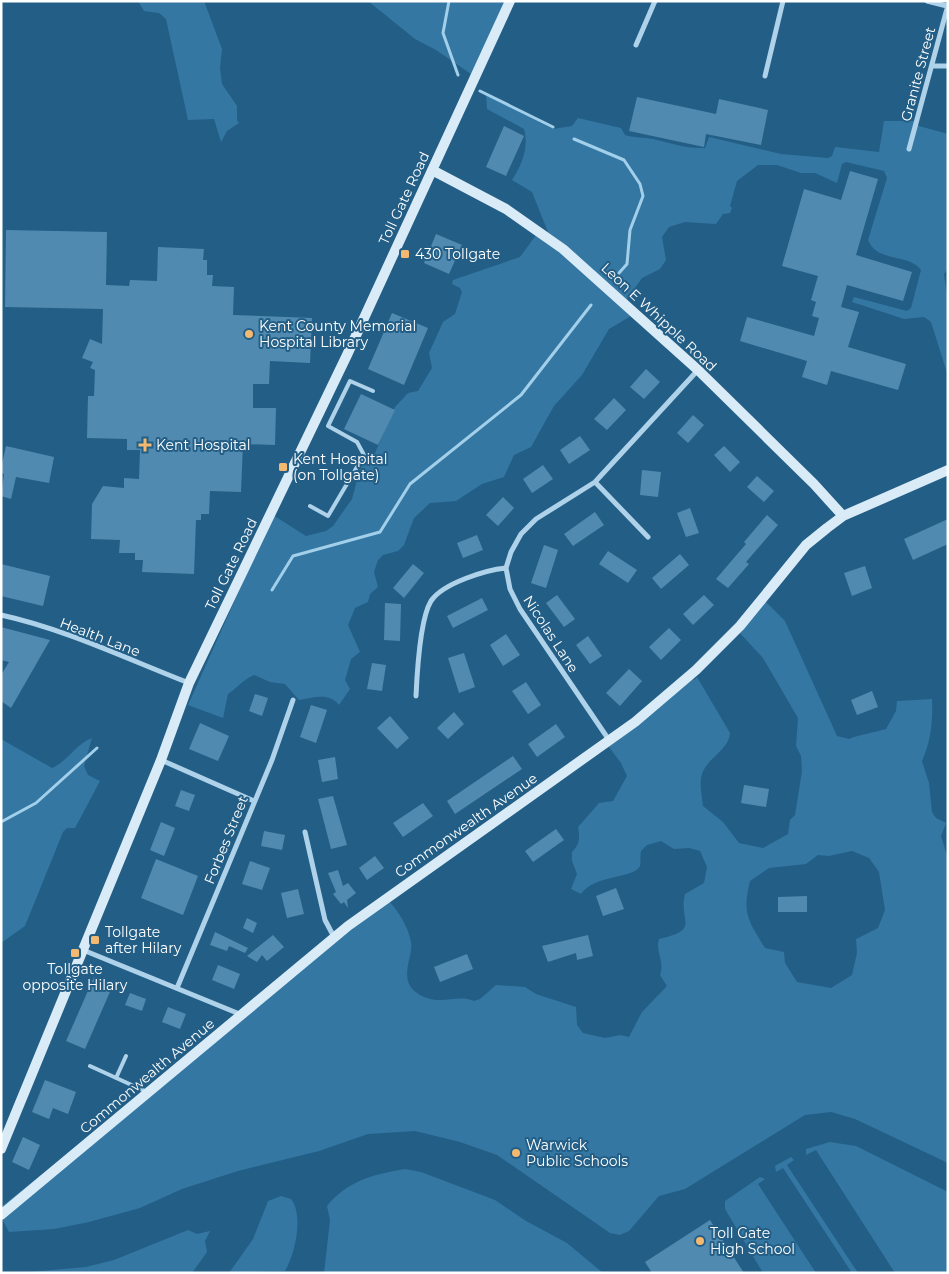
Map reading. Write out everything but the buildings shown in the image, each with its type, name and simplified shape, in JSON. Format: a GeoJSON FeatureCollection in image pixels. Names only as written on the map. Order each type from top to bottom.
{"type":"FeatureCollection","features":[{"type":"Feature","properties":{"kind":"street","name":"Toll Gate Road"},"geometry":{"type":"LineString","coordinates":[[1,1149],[162,760],[189,683],[337,375],[510,1]]}},
{"type":"Feature","properties":{"kind":"street"},"geometry":{"type":"LineString","coordinates":[[636,45],[655,1]]}},
{"type":"Feature","properties":{"kind":"street"},"geometry":{"type":"LineString","coordinates":[[764,76],[783,1]]}},
{"type":"Feature","properties":{"kind":"street"},"geometry":{"type":"LineString","coordinates":[[927,1],[948,6]]}},
{"type":"Feature","properties":{"kind":"street","name":"Granite Street"},"geometry":{"type":"LineString","coordinates":[[909,149],[948,6]]}},
{"type":"Feature","properties":{"kind":"street"},"geometry":{"type":"LineString","coordinates":[[932,66],[948,66]]}},
{"type":"Feature","properties":{"kind":"street","name":"Leon E Whipple Road"},"geometry":{"type":"LineString","coordinates":[[432,170],[506,209],[563,249],[698,370],[814,484],[843,516]]}},
{"type":"Feature","properties":{"kind":"street"},"geometry":{"type":"LineString","coordinates":[[416,696],[417,670],[430,602],[439,592],[486,570],[506,568],[510,552],[521,534],[536,519],[595,482],[698,370]]}},
{"type":"Feature","properties":{"kind":"street","name":"Commonwealth Avenue"},"geometry":{"type":"LineString","coordinates":[[1,1215],[334,937],[635,722],[696,670],[740,626],[806,546],[843,516],[948,470]]}},
{"type":"Feature","properties":{"kind":"street"},"geometry":{"type":"LineString","coordinates":[[595,482],[648,537]]}},
{"type":"Feature","properties":{"kind":"street","name":"Nicolas Lane"},"geometry":{"type":"LineString","coordinates":[[506,568],[510,589],[520,609],[609,740]]}},
{"type":"Feature","properties":{"kind":"street","name":"Health Lane"},"geometry":{"type":"LineString","coordinates":[[1,615],[20,619],[189,683]]}},
{"type":"Feature","properties":{"kind":"street","name":"Forbes Street"},"geometry":{"type":"LineString","coordinates":[[178,988],[284,730],[293,700]]}},
{"type":"Feature","properties":{"kind":"street"},"geometry":{"type":"LineString","coordinates":[[162,760],[254,801]]}},
{"type":"Feature","properties":{"kind":"street"},"geometry":{"type":"LineString","coordinates":[[305,832],[325,920],[334,937]]}},
{"type":"Feature","properties":{"kind":"street"},"geometry":{"type":"LineString","coordinates":[[83,950],[242,1015]]}},
{"type":"Feature","properties":{"kind":"lane"},"geometry":{"type":"LineString","coordinates":[[337,375],[373,390]]}},
{"type":"Feature","properties":{"kind":"lane"},"geometry":{"type":"LineString","coordinates":[[310,506],[328,516],[364,455],[357,442],[328,426],[350,381]]}},
{"type":"Feature","properties":{"kind":"lane"},"geometry":{"type":"LineString","coordinates":[[318,415],[330,422]]}},
{"type":"Feature","properties":{"kind":"lane"},"geometry":{"type":"LineString","coordinates":[[116,1078],[126,1056]]}},
{"type":"Feature","properties":{"kind":"lane"},"geometry":{"type":"LineString","coordinates":[[90,1066],[149,1092]]}},
{"type":"Feature","properties":{"kind":"shaded area"},"geometry":{"type":"Polygon","coordinates":[[[138,1],[204,1],[222,49],[220,68],[222,84],[237,106],[237,120],[239,123],[227,131],[221,142],[214,119],[188,120],[166,19],[159,13],[144,11],[138,1]]]}},
{"type":"Feature","properties":{"kind":"shaded area"},"geometry":{"type":"Polygon","coordinates":[[[368,1],[509,1],[471,74],[436,50],[415,39],[368,1]]]}},
{"type":"Feature","properties":{"kind":"shaded area"},"geometry":{"type":"Polygon","coordinates":[[[486,95],[553,129],[572,126],[578,118],[621,128],[625,135],[628,136],[653,139],[692,148],[705,148],[709,137],[781,154],[828,158],[832,156],[835,147],[879,152],[884,121],[915,121],[919,126],[948,134],[948,269],[944,274],[948,301],[948,376],[931,322],[924,317],[904,319],[852,302],[854,297],[907,311],[911,308],[921,270],[909,261],[878,252],[868,240],[887,178],[884,171],[846,162],[842,164],[837,183],[815,173],[801,173],[777,165],[758,165],[737,181],[730,213],[723,214],[716,224],[685,222],[669,227],[662,237],[666,260],[660,269],[642,278],[627,299],[638,312],[609,329],[582,375],[554,406],[531,447],[514,455],[504,477],[482,484],[456,501],[430,503],[414,518],[404,545],[398,551],[383,555],[378,560],[374,572],[378,587],[370,594],[368,602],[355,608],[348,625],[360,652],[351,659],[345,680],[350,689],[339,705],[326,697],[299,700],[285,684],[270,682],[254,675],[228,694],[223,718],[188,705],[273,515],[306,536],[326,531],[333,526],[352,499],[361,465],[375,453],[395,407],[408,393],[418,391],[432,368],[429,353],[443,322],[455,314],[462,292],[460,288],[452,284],[453,280],[520,257],[539,231],[550,237],[532,192],[512,180],[524,156],[526,142],[524,129],[487,109],[486,95]]]}},
{"type":"Feature","properties":{"kind":"shaded area"},"geometry":{"type":"Polygon","coordinates":[[[762,598],[785,621],[837,736],[849,739],[886,729],[896,711],[897,701],[932,699],[931,731],[922,761],[929,783],[932,812],[936,818],[946,823],[941,836],[948,859],[948,1163],[855,1119],[831,1112],[805,1115],[685,1189],[659,1196],[629,1231],[620,1235],[610,1233],[497,1155],[460,1142],[415,1131],[368,1134],[319,1151],[238,1171],[182,1189],[140,1208],[89,1222],[54,1229],[9,1232],[1,1217],[1,1207],[386,898],[402,918],[410,936],[411,948],[407,974],[411,987],[417,993],[440,1000],[461,998],[474,1001],[480,999],[496,985],[525,987],[536,994],[576,1007],[577,1025],[583,1033],[605,1038],[620,1035],[629,1037],[642,1012],[667,986],[660,975],[659,939],[680,932],[684,928],[686,923],[685,894],[704,883],[707,867],[700,851],[689,848],[674,849],[661,841],[647,845],[641,851],[640,866],[636,870],[595,883],[581,894],[571,889],[577,874],[572,861],[572,852],[579,841],[578,827],[599,803],[613,801],[627,776],[621,763],[606,743],[691,677],[694,680],[697,677],[730,733],[726,744],[708,763],[702,774],[703,806],[723,822],[739,843],[763,848],[788,834],[790,820],[795,815],[802,771],[801,756],[796,746],[798,718],[763,658],[736,629],[762,598]],[[852,851],[829,856],[818,855],[806,864],[769,868],[750,881],[747,909],[754,930],[765,948],[784,952],[785,963],[797,982],[831,988],[852,975],[857,953],[856,939],[878,928],[885,910],[879,872],[869,858],[852,851]]]}},
{"type":"Feature","properties":{"kind":"shaded area"},"geometry":{"type":"Polygon","coordinates":[[[92,738],[84,766],[88,775],[100,781],[75,828],[67,828],[63,832],[25,926],[1,943],[1,739],[52,768],[63,761],[81,744],[92,738]]]}},
{"type":"Feature","properties":{"kind":"shaded area"},"geometry":{"type":"Polygon","coordinates":[[[830,1142],[856,1146],[948,1192],[948,1273],[895,1273],[816,1150],[806,1155],[806,1149],[830,1142]]]}},
{"type":"Feature","properties":{"kind":"shaded area"},"geometry":{"type":"Polygon","coordinates":[[[791,1157],[794,1160],[787,1165],[858,1273],[852,1273],[783,1168],[776,1172],[775,1166],[791,1157]]]}},
{"type":"Feature","properties":{"kind":"shaded area"},"geometry":{"type":"Polygon","coordinates":[[[405,1169],[421,1172],[495,1200],[526,1221],[567,1243],[603,1273],[324,1273],[330,1220],[327,1206],[343,1190],[362,1180],[383,1173],[405,1169]]]}},
{"type":"Feature","properties":{"kind":"shaded area"},"geometry":{"type":"Polygon","coordinates":[[[760,1177],[765,1179],[758,1184],[816,1273],[763,1273],[725,1209],[725,1201],[760,1177]]]}},
{"type":"Feature","properties":{"kind":"shaded area"},"geometry":{"type":"Polygon","coordinates":[[[281,1196],[291,1199],[297,1215],[295,1245],[285,1271],[229,1273],[253,1239],[268,1201],[281,1196]]]}},
{"type":"Feature","properties":{"kind":"shaded area"},"geometry":{"type":"Polygon","coordinates":[[[188,1230],[197,1234],[210,1231],[205,1241],[207,1252],[192,1273],[18,1273],[86,1267],[114,1260],[188,1230]]]}},
{"type":"Feature","properties":{"kind":"waterway"},"geometry":{"type":"LineString","coordinates":[[449,1],[443,33],[458,75]]}},
{"type":"Feature","properties":{"kind":"waterway"},"geometry":{"type":"LineString","coordinates":[[480,91],[553,127]]}},
{"type":"Feature","properties":{"kind":"waterway"},"geometry":{"type":"LineString","coordinates":[[574,139],[624,160],[640,184],[643,196],[630,230],[627,264],[619,273]]}},
{"type":"Feature","properties":{"kind":"waterway"},"geometry":{"type":"LineString","coordinates":[[272,590],[293,556],[380,532],[410,484],[521,395],[591,305]]}},
{"type":"Feature","properties":{"kind":"waterway"},"geometry":{"type":"LineString","coordinates":[[1,822],[36,803],[97,748]]}},
{"type":"Feature","properties":{"kind":"place","name":"430 Tollgate"},"geometry":{"type":"Point","coordinates":[405,254]}},
{"type":"Feature","properties":{"kind":"place","name":"Kent County Memorial Hospital Library"},"geometry":{"type":"Point","coordinates":[249,334]}},
{"type":"Feature","properties":{"kind":"place","name":"Kent Hospital"},"geometry":{"type":"Point","coordinates":[145,445]}},
{"type":"Feature","properties":{"kind":"place","name":"Kent Hospital (on Tollgate)"},"geometry":{"type":"Point","coordinates":[283,467]}},
{"type":"Feature","properties":{"kind":"place","name":"Tollgate after Hilary"},"geometry":{"type":"Point","coordinates":[95,940]}},
{"type":"Feature","properties":{"kind":"place","name":"Tollgate opposite Hilary"},"geometry":{"type":"Point","coordinates":[75,953]}},
{"type":"Feature","properties":{"kind":"place","name":"Warwick Public Schools"},"geometry":{"type":"Point","coordinates":[516,1153]}},
{"type":"Feature","properties":{"kind":"place","name":"Toll Gate High School"},"geometry":{"type":"Point","coordinates":[700,1241]}}]}
